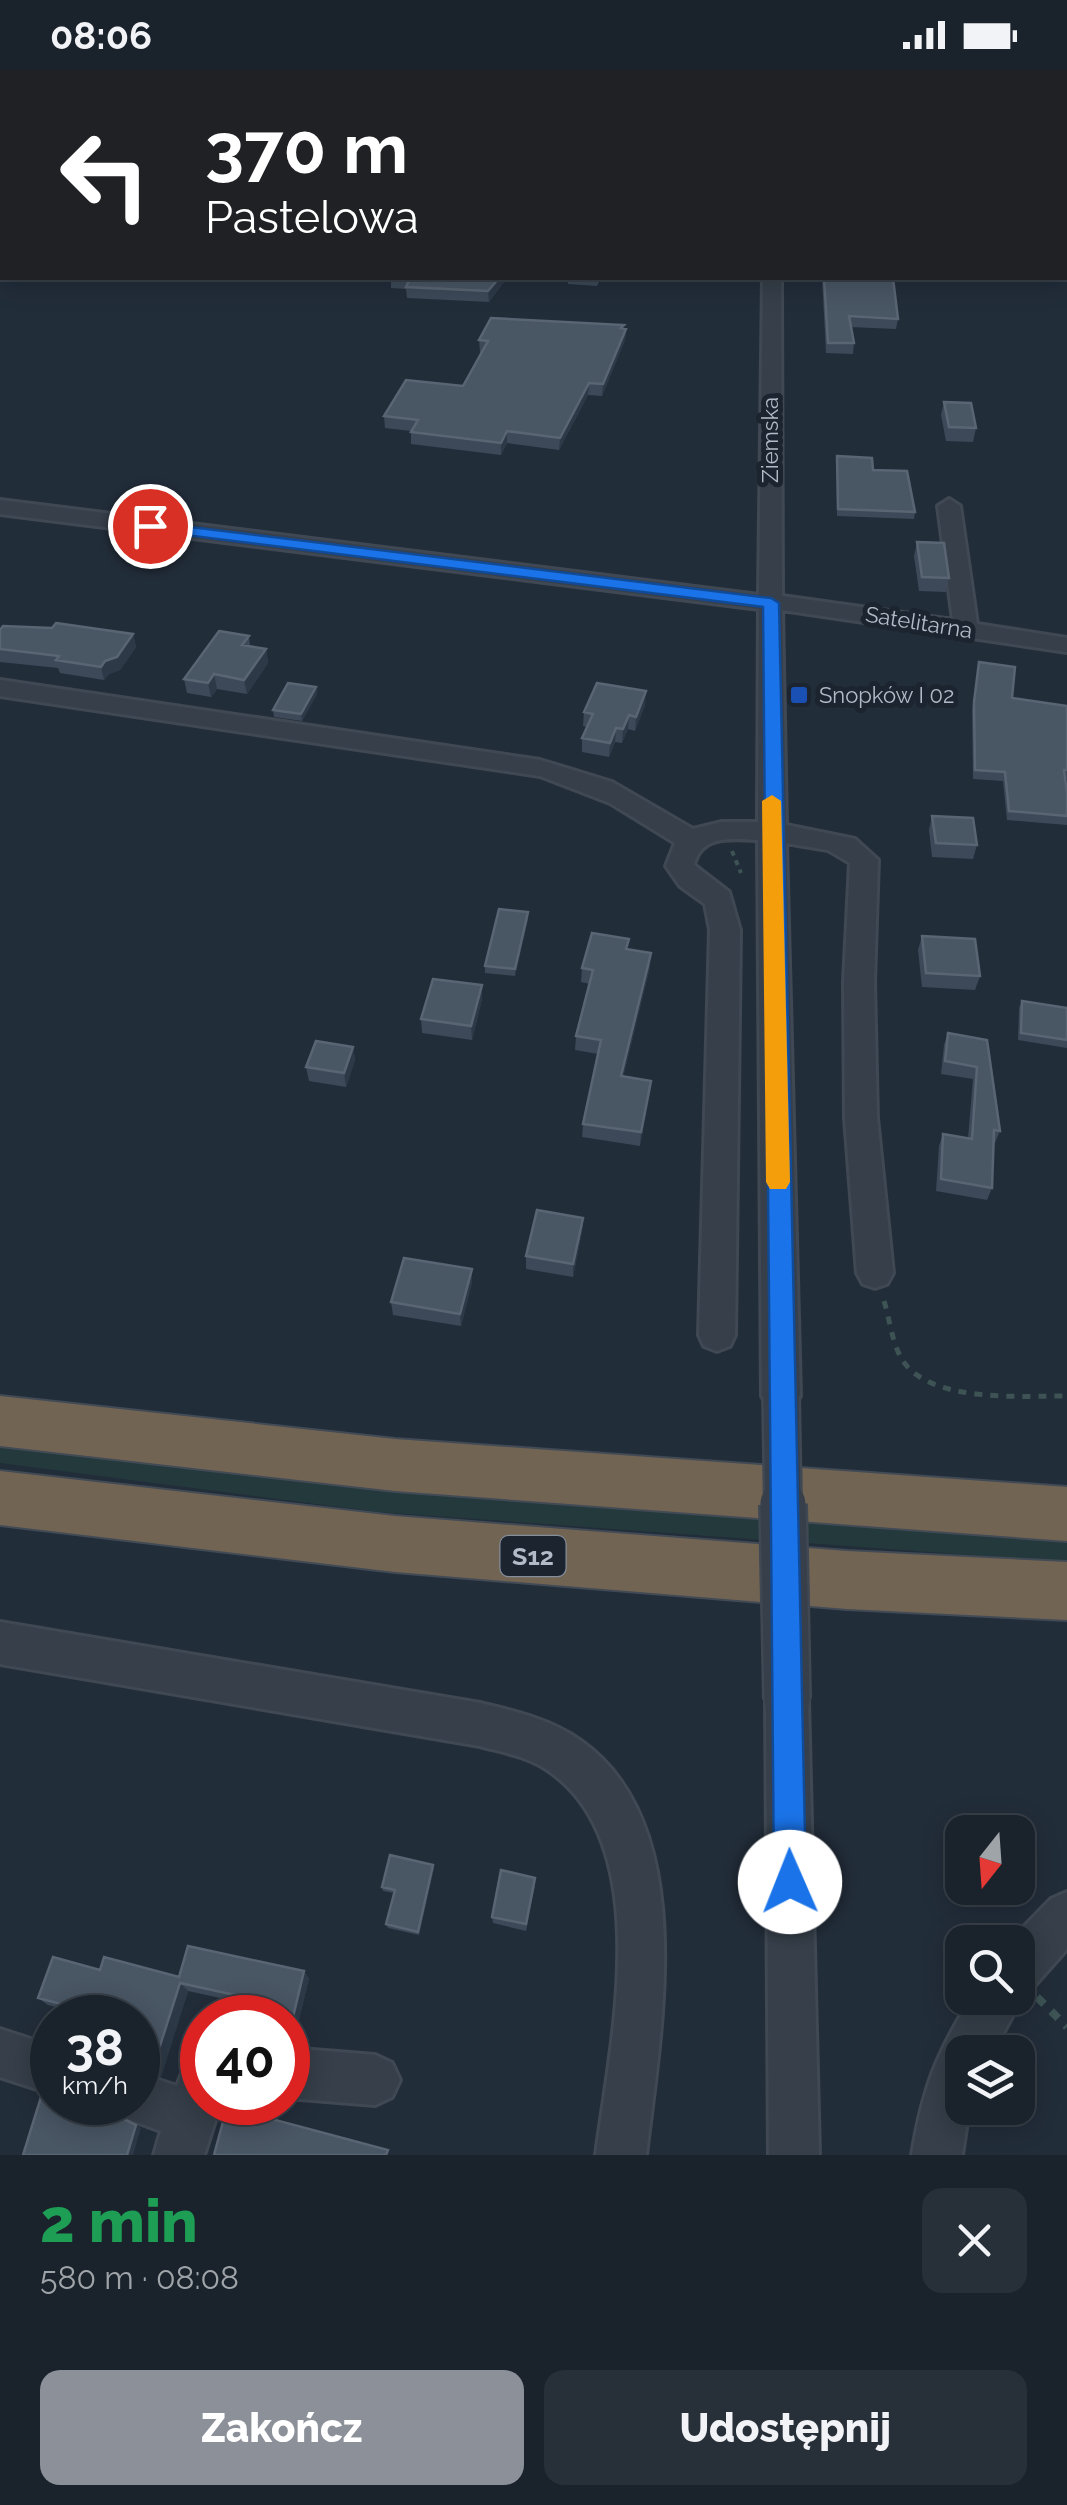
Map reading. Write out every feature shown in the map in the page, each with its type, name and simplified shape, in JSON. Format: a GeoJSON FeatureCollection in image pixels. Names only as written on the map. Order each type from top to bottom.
{"type":"FeatureCollection","features":[{"type":"Feature","properties":{"kind":"highway"},"geometry":{"type":"LineString","coordinates":[[0,1421],[412,1466],[1067,1514]]}},
{"type":"Feature","properties":{"kind":"highway","name":"S12"},"geometry":{"type":"LineString","coordinates":[[0,1498],[395,1544],[847,1580],[1067,1592]]}},
{"type":"Feature","properties":{"kind":"street","name":"Ziemska"},"geometry":{"type":"LineString","coordinates":[[772,280],[772,835],[794,2155]]}},
{"type":"Feature","properties":{"kind":"street"},"geometry":{"type":"LineString","coordinates":[[949,506],[966,629]]}},
{"type":"Feature","properties":{"kind":"street","name":"Satelitarna"},"geometry":{"type":"LineString","coordinates":[[0,507],[771,603],[1067,645]]}},
{"type":"Feature","properties":{"kind":"street"},"geometry":{"type":"LineString","coordinates":[[0,688],[233,719],[587,778],[626,796],[692,841]]}},
{"type":"Feature","properties":{"kind":"street"},"geometry":{"type":"LineString","coordinates":[[718,1334],[725,930],[718,899],[680,866],[682,853],[692,841],[708,833],[772,835],[847,847],[864,860],[859,982],[860,1118],[875,1273]]}},
{"type":"Feature","properties":{"kind":"street"},"geometry":{"type":"LineString","coordinates":[[0,1643],[451,1721],[553,1748],[588,1777],[611,1810],[629,1850],[637,1903],[639,1975],[621,2155]]}},
{"type":"Feature","properties":{"kind":"street"},"geometry":{"type":"LineString","coordinates":[[1035,1958],[1067,1915]]}},
{"type":"Feature","properties":{"kind":"street"},"geometry":{"type":"LineString","coordinates":[[2,2060],[30,2066]]}},
{"type":"Feature","properties":{"kind":"street"},"geometry":{"type":"LineString","coordinates":[[310,2075],[375,2080]]}},
{"type":"Feature","properties":{"kind":"street"},"geometry":{"type":"LineString","coordinates":[[937,2155],[945,2103]]}},
{"type":"Feature","properties":{"kind":"path"},"geometry":{"type":"LineString","coordinates":[[875,1273],[904,1364],[928,1382],[978,1395],[1067,1396]]}},
{"type":"Feature","properties":{"kind":"path"},"geometry":{"type":"LineString","coordinates":[[1035,2002],[1067,2028]]}},
{"type":"Feature","properties":{"kind":"green space"},"geometry":{"type":"Polygon","coordinates":[[[0,1437],[1067,1535],[1067,1562],[378,1512],[0,1463],[0,1437]]]}},
{"type":"Feature","properties":{"kind":"building"},"geometry":{"type":"Polygon","coordinates":[[[409,280],[497,280],[488,291],[406,287],[409,280]]]}},
{"type":"Feature","properties":{"kind":"building"},"geometry":{"type":"Polygon","coordinates":[[[824,280],[893,280],[898,319],[849,316],[854,343],[828,343],[824,280]]]}},
{"type":"Feature","properties":{"kind":"building"},"geometry":{"type":"Polygon","coordinates":[[[491,318],[624,325],[621,328],[626,329],[603,384],[589,383],[560,438],[507,431],[501,443],[411,432],[418,420],[384,416],[406,380],[463,386],[488,341],[479,340],[491,318]]]}},
{"type":"Feature","properties":{"kind":"building"},"geometry":{"type":"Polygon","coordinates":[[[944,402],[971,403],[976,428],[949,427],[944,402]]]}},
{"type":"Feature","properties":{"kind":"building"},"geometry":{"type":"Polygon","coordinates":[[[837,456],[872,458],[873,470],[907,471],[915,512],[838,509],[837,456]]]}},
{"type":"Feature","properties":{"kind":"building"},"geometry":{"type":"Polygon","coordinates":[[[917,542],[944,543],[949,578],[922,577],[917,542]]]}},
{"type":"Feature","properties":{"kind":"building"},"geometry":{"type":"Polygon","coordinates":[[[56,623],[133,634],[117,657],[101,667],[56,660],[59,656],[0,649],[3,626],[52,628],[56,623]]]}},
{"type":"Feature","properties":{"kind":"building"},"geometry":{"type":"Polygon","coordinates":[[[219,631],[249,636],[242,645],[266,649],[244,680],[214,674],[208,683],[184,679],[219,631]]]}},
{"type":"Feature","properties":{"kind":"building"},"geometry":{"type":"Polygon","coordinates":[[[979,662],[1015,667],[1012,698],[1067,706],[1067,816],[1009,811],[1005,772],[975,770],[974,702],[979,662]]]}},
{"type":"Feature","properties":{"kind":"building"},"geometry":{"type":"Polygon","coordinates":[[[288,683],[316,687],[301,714],[273,710],[288,683]]]}},
{"type":"Feature","properties":{"kind":"building"},"geometry":{"type":"Polygon","coordinates":[[[597,683],[646,691],[636,717],[629,715],[623,729],[616,728],[610,743],[582,738],[593,714],[584,712],[597,683]]]}},
{"type":"Feature","properties":{"kind":"building"},"geometry":{"type":"Polygon","coordinates":[[[932,816],[973,818],[977,845],[936,843],[932,816]]]}},
{"type":"Feature","properties":{"kind":"building"},"geometry":{"type":"Polygon","coordinates":[[[499,909],[528,912],[515,969],[485,966],[499,909]]]}},
{"type":"Feature","properties":{"kind":"building"},"geometry":{"type":"Polygon","coordinates":[[[592,933],[629,939],[626,949],[651,953],[621,1076],[651,1081],[641,1132],[583,1124],[601,1040],[576,1036],[593,970],[582,968],[592,933]]]}},
{"type":"Feature","properties":{"kind":"building"},"geometry":{"type":"Polygon","coordinates":[[[922,936],[975,939],[980,976],[926,973],[922,936]]]}},
{"type":"Feature","properties":{"kind":"building"},"geometry":{"type":"Polygon","coordinates":[[[433,979],[482,985],[471,1026],[421,1019],[433,979]]]}},
{"type":"Feature","properties":{"kind":"building"},"geometry":{"type":"Polygon","coordinates":[[[1022,1001],[1067,1008],[1067,1040],[1021,1033],[1022,1001]]]}},
{"type":"Feature","properties":{"kind":"building"},"geometry":{"type":"Polygon","coordinates":[[[948,1033],[987,1040],[1000,1131],[994,1130],[992,1188],[941,1179],[943,1134],[972,1139],[977,1067],[945,1061],[948,1033]]]}},
{"type":"Feature","properties":{"kind":"building"},"geometry":{"type":"Polygon","coordinates":[[[316,1041],[353,1047],[344,1073],[306,1067],[316,1041]]]}},
{"type":"Feature","properties":{"kind":"building"},"geometry":{"type":"Polygon","coordinates":[[[537,1210],[583,1218],[573,1264],[526,1256],[537,1210]]]}},
{"type":"Feature","properties":{"kind":"building"},"geometry":{"type":"Polygon","coordinates":[[[404,1258],[472,1269],[460,1314],[391,1302],[404,1258]]]}},
{"type":"Feature","properties":{"kind":"building"},"geometry":{"type":"Polygon","coordinates":[[[390,1855],[433,1865],[418,1932],[386,1924],[395,1890],[382,1887],[390,1855]]]}},
{"type":"Feature","properties":{"kind":"building"},"geometry":{"type":"Polygon","coordinates":[[[501,1870],[535,1878],[526,1924],[492,1917],[501,1870]]]}},
{"type":"Feature","properties":{"kind":"building"},"geometry":{"type":"Polygon","coordinates":[[[188,1946],[304,1971],[298,1995],[235,1995],[180,1983],[160,2046],[160,1995],[39,1995],[53,1957],[100,1970],[104,1957],[179,1977],[188,1946]]]}},
{"type":"Feature","properties":{"kind":"building"},"geometry":{"type":"Polygon","coordinates":[[[32,2125],[136,2125],[127,2155],[23,2155],[32,2125]]]}},
{"type":"Feature","properties":{"kind":"building"},"geometry":{"type":"Polygon","coordinates":[[[222,2125],[294,2125],[388,2150],[386,2155],[214,2155],[222,2125]]]}},
{"type":"Feature","properties":{"kind":"slow traffic"},"geometry":{"type":"LineString","coordinates":[[772,801],[778,1182]]}},
{"type":"Feature","properties":{"kind":"place","name":"Snopków I 02"},"geometry":{"type":"Point","coordinates":[799,695]}},
{"type":"Feature","properties":{"kind":"route"},"geometry":{"type":"LineString","coordinates":[[150,526],[771,603],[790,1882]]}}]}
